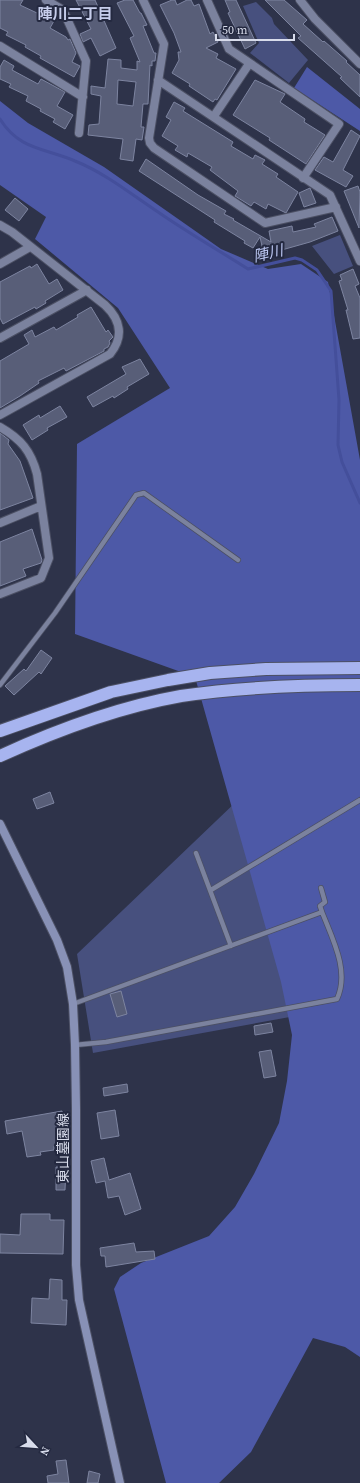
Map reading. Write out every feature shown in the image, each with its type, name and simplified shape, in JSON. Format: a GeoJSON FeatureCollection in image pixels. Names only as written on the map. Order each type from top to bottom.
{"type":"FeatureCollection","features":[{"type":"Feature","properties":{"kind":"highway"},"geometry":{"type":"LineString","coordinates":[[0,731],[13,725],[111,692],[168,680],[210,673],[266,669],[360,668]]}},
{"type":"Feature","properties":{"kind":"highway"},"geometry":{"type":"LineString","coordinates":[[0,756],[103,715],[181,696],[282,685],[360,685]]}},
{"type":"Feature","properties":{"kind":"street"},"geometry":{"type":"LineString","coordinates":[[46,0],[63,10],[86,61],[79,133]]}},
{"type":"Feature","properties":{"kind":"street"},"geometry":{"type":"LineString","coordinates":[[143,0],[164,44],[149,138],[150,143],[154,148],[265,224],[336,206]]}},
{"type":"Feature","properties":{"kind":"street"},"geometry":{"type":"LineString","coordinates":[[207,0],[229,49],[339,124],[303,178]]}},
{"type":"Feature","properties":{"kind":"street"},"geometry":{"type":"LineString","coordinates":[[300,0],[315,19],[360,64]]}},
{"type":"Feature","properties":{"kind":"street"},"geometry":{"type":"LineString","coordinates":[[0,46],[83,97]]}},
{"type":"Feature","properties":{"kind":"street"},"geometry":{"type":"LineString","coordinates":[[214,116],[249,64]]}},
{"type":"Feature","properties":{"kind":"street"},"geometry":{"type":"LineString","coordinates":[[158,80],[330,195],[360,262]]}},
{"type":"Feature","properties":{"kind":"street"},"geometry":{"type":"LineString","coordinates":[[0,225],[12,232],[105,305],[116,317],[119,332],[116,347],[110,354],[0,415]]}},
{"type":"Feature","properties":{"kind":"street"},"geometry":{"type":"LineString","coordinates":[[0,264],[30,247]]}},
{"type":"Feature","properties":{"kind":"street"},"geometry":{"type":"LineString","coordinates":[[0,338],[87,290]]}},
{"type":"Feature","properties":{"kind":"street"},"geometry":{"type":"LineString","coordinates":[[0,427],[20,440],[30,454],[37,474],[49,558],[41,578],[0,594]]}},
{"type":"Feature","properties":{"kind":"street"},"geometry":{"type":"LineString","coordinates":[[0,523],[41,506]]}},
{"type":"Feature","properties":{"kind":"street","name":"東山墓園線"},"geometry":{"type":"LineString","coordinates":[[0,824],[57,940],[67,967],[73,1004],[75,1045],[76,1266],[79,1300],[120,1483]]}},
{"type":"Feature","properties":{"kind":"lane"},"geometry":{"type":"LineString","coordinates":[[0,685],[55,612],[136,495],[144,493],[238,560]]}},
{"type":"Feature","properties":{"kind":"lane"},"geometry":{"type":"LineString","coordinates":[[211,890],[360,800]]}},
{"type":"Feature","properties":{"kind":"lane"},"geometry":{"type":"LineString","coordinates":[[196,853],[231,946]]}},
{"type":"Feature","properties":{"kind":"lane"},"geometry":{"type":"LineString","coordinates":[[75,1045],[106,1042],[337,999],[342,990],[339,954],[320,906],[325,902],[321,888]]}},
{"type":"Feature","properties":{"kind":"lane"},"geometry":{"type":"LineString","coordinates":[[73,1004],[322,912]]}},
{"type":"Feature","properties":{"kind":"shaded area"},"geometry":{"type":"Polygon","coordinates":[[[256,2],[272,18],[274,24],[308,60],[289,83],[250,53],[259,43],[243,6],[256,2]]]}},
{"type":"Feature","properties":{"kind":"shaded area"},"geometry":{"type":"Polygon","coordinates":[[[307,67],[360,109],[360,131],[294,88],[307,67]]]}},
{"type":"Feature","properties":{"kind":"shaded area"},"geometry":{"type":"Polygon","coordinates":[[[0,101],[28,123],[104,167],[221,249],[268,269],[301,264],[328,282],[360,460],[360,1357],[345,1347],[313,1338],[251,1452],[219,1483],[166,1483],[114,1289],[120,1277],[141,1263],[209,1236],[235,1207],[254,1174],[279,1123],[287,1081],[292,1035],[281,982],[195,677],[75,634],[77,444],[170,388],[118,308],[35,239],[46,217],[0,185],[0,101]]]}},
{"type":"Feature","properties":{"kind":"shaded area"},"geometry":{"type":"Polygon","coordinates":[[[340,235],[353,266],[334,274],[312,246],[340,235]]]}},
{"type":"Feature","properties":{"kind":"shaded area"},"geometry":{"type":"Polygon","coordinates":[[[331,711],[360,755],[339,1008],[93,1053],[77,954],[331,711]]]}},
{"type":"Feature","properties":{"kind":"building"},"geometry":{"type":"Polygon","coordinates":[[[0,0],[23,0],[20,5],[54,21],[50,28],[66,37],[68,40],[70,39],[76,53],[72,62],[80,66],[74,77],[40,58],[41,56],[25,47],[26,45],[6,35],[8,32],[0,28],[0,0]]]}},
{"type":"Feature","properties":{"kind":"building"},"geometry":{"type":"Polygon","coordinates":[[[76,0],[95,0],[116,48],[100,56],[91,38],[83,42],[80,34],[91,29],[76,0]]]}},
{"type":"Feature","properties":{"kind":"building"},"geometry":{"type":"Polygon","coordinates":[[[125,0],[133,0],[147,25],[143,26],[154,53],[156,53],[155,61],[152,61],[152,66],[150,65],[148,104],[143,104],[141,127],[144,127],[142,140],[136,139],[133,161],[120,159],[123,139],[88,135],[89,125],[99,124],[101,96],[91,94],[91,86],[105,88],[108,59],[121,60],[121,68],[137,70],[137,61],[140,62],[130,38],[134,36],[117,3],[125,0]],[[118,80],[117,104],[133,106],[136,82],[118,80]]]}},
{"type":"Feature","properties":{"kind":"building"},"geometry":{"type":"Polygon","coordinates":[[[175,0],[177,5],[187,0],[191,0],[194,6],[199,4],[210,34],[213,32],[218,42],[206,48],[218,54],[216,58],[236,69],[217,100],[215,99],[213,102],[189,86],[190,84],[172,73],[179,60],[178,52],[181,52],[174,33],[160,5],[175,0]]]}},
{"type":"Feature","properties":{"kind":"building"},"geometry":{"type":"Polygon","coordinates":[[[225,0],[236,0],[256,43],[245,49],[228,13],[230,12],[225,0]]]}},
{"type":"Feature","properties":{"kind":"building"},"geometry":{"type":"Polygon","coordinates":[[[265,0],[284,0],[307,20],[303,24],[347,61],[346,62],[360,75],[360,97],[340,78],[342,77],[298,38],[301,36],[265,0]]]}},
{"type":"Feature","properties":{"kind":"building"},"geometry":{"type":"Polygon","coordinates":[[[4,60],[14,66],[12,70],[38,84],[41,79],[65,92],[57,106],[73,115],[65,129],[53,122],[55,119],[26,101],[28,96],[9,87],[11,84],[0,79],[0,67],[4,60]]]}},
{"type":"Feature","properties":{"kind":"building"},"geometry":{"type":"Polygon","coordinates":[[[255,80],[285,94],[280,102],[305,119],[304,122],[325,135],[306,164],[269,140],[270,138],[233,115],[255,80]]]}},
{"type":"Feature","properties":{"kind":"building"},"geometry":{"type":"Polygon","coordinates":[[[174,102],[185,108],[183,111],[233,142],[231,146],[253,159],[255,155],[265,160],[262,164],[278,174],[276,177],[298,192],[286,213],[268,204],[266,209],[254,202],[251,206],[235,196],[238,191],[210,170],[212,167],[188,153],[187,157],[175,150],[178,146],[162,136],[171,120],[166,117],[174,102]]]}},
{"type":"Feature","properties":{"kind":"building"},"geometry":{"type":"Polygon","coordinates":[[[351,130],[360,136],[343,170],[353,176],[346,187],[315,170],[324,157],[333,162],[351,130]]]}},
{"type":"Feature","properties":{"kind":"building"},"geometry":{"type":"Polygon","coordinates":[[[146,159],[198,195],[226,211],[224,214],[234,219],[233,220],[271,242],[269,231],[292,226],[293,232],[316,227],[314,224],[332,217],[338,231],[310,242],[264,255],[260,237],[253,248],[244,243],[245,241],[214,222],[215,220],[139,171],[146,159]]]}},
{"type":"Feature","properties":{"kind":"building"},"geometry":{"type":"Polygon","coordinates":[[[358,186],[360,192],[359,228],[344,191],[358,186]]]}},
{"type":"Feature","properties":{"kind":"building"},"geometry":{"type":"Polygon","coordinates":[[[310,188],[316,203],[304,207],[299,193],[310,188]]]}},
{"type":"Feature","properties":{"kind":"building"},"geometry":{"type":"Polygon","coordinates":[[[15,198],[28,209],[19,221],[5,210],[15,198]]]}},
{"type":"Feature","properties":{"kind":"building"},"geometry":{"type":"Polygon","coordinates":[[[37,264],[49,284],[57,279],[63,290],[45,301],[46,303],[36,309],[35,307],[3,324],[0,318],[0,282],[30,266],[31,268],[37,264]]]}},
{"type":"Feature","properties":{"kind":"building"},"geometry":{"type":"Polygon","coordinates":[[[353,269],[359,284],[355,286],[360,298],[360,338],[353,339],[346,310],[348,310],[339,281],[342,280],[340,275],[353,269]]]}},
{"type":"Feature","properties":{"kind":"building"},"geometry":{"type":"Polygon","coordinates":[[[91,307],[106,332],[108,330],[113,337],[109,341],[110,343],[108,347],[104,349],[104,351],[66,371],[64,368],[38,381],[39,383],[0,408],[0,361],[29,344],[24,335],[32,330],[35,337],[54,327],[56,330],[78,317],[77,315],[91,307]]]}},
{"type":"Feature","properties":{"kind":"building"},"geometry":{"type":"Polygon","coordinates":[[[140,359],[149,374],[127,387],[128,389],[114,398],[113,396],[93,407],[87,397],[126,374],[122,367],[140,359]]]}},
{"type":"Feature","properties":{"kind":"building"},"geometry":{"type":"Polygon","coordinates":[[[60,406],[67,417],[47,428],[48,430],[32,440],[23,425],[39,415],[40,418],[60,406]]]}},
{"type":"Feature","properties":{"kind":"building"},"geometry":{"type":"Polygon","coordinates":[[[0,433],[9,440],[8,444],[20,461],[33,498],[0,510],[0,433]]]}},
{"type":"Feature","properties":{"kind":"building"},"geometry":{"type":"Polygon","coordinates":[[[32,529],[42,560],[41,563],[23,569],[26,576],[0,586],[0,542],[32,529]]]}},
{"type":"Feature","properties":{"kind":"building"},"geometry":{"type":"Polygon","coordinates":[[[41,650],[52,658],[41,674],[39,672],[14,695],[5,686],[24,669],[26,671],[41,650]]]}},
{"type":"Feature","properties":{"kind":"building"},"geometry":{"type":"Polygon","coordinates":[[[50,792],[54,803],[37,809],[33,799],[50,792]]]}},
{"type":"Feature","properties":{"kind":"building"},"geometry":{"type":"Polygon","coordinates":[[[121,991],[127,1014],[117,1017],[110,994],[121,991]]]}},
{"type":"Feature","properties":{"kind":"building"},"geometry":{"type":"Polygon","coordinates":[[[271,1023],[273,1032],[255,1035],[254,1026],[271,1023]]]}},
{"type":"Feature","properties":{"kind":"building"},"geometry":{"type":"Polygon","coordinates":[[[271,1050],[276,1076],[264,1078],[259,1052],[271,1050]]]}},
{"type":"Feature","properties":{"kind":"building"},"geometry":{"type":"Polygon","coordinates":[[[127,1084],[128,1092],[104,1096],[103,1088],[127,1084]]]}},
{"type":"Feature","properties":{"kind":"building"},"geometry":{"type":"Polygon","coordinates":[[[115,1110],[119,1136],[101,1139],[97,1113],[115,1110]]]}},
{"type":"Feature","properties":{"kind":"building"},"geometry":{"type":"Polygon","coordinates":[[[62,1111],[64,1124],[60,1125],[63,1144],[54,1146],[54,1150],[40,1152],[41,1155],[27,1157],[22,1131],[7,1134],[5,1121],[62,1111]]]}},
{"type":"Feature","properties":{"kind":"building"},"geometry":{"type":"Polygon","coordinates":[[[104,1158],[109,1180],[130,1173],[141,1209],[125,1215],[119,1196],[108,1198],[105,1181],[96,1183],[91,1161],[104,1158]]]}},
{"type":"Feature","properties":{"kind":"building"},"geometry":{"type":"Polygon","coordinates":[[[56,1167],[66,1167],[65,1190],[56,1190],[56,1167]]]}},
{"type":"Feature","properties":{"kind":"building"},"geometry":{"type":"Polygon","coordinates":[[[21,1214],[50,1214],[50,1220],[64,1220],[63,1254],[0,1253],[0,1234],[20,1235],[21,1214]]]}},
{"type":"Feature","properties":{"kind":"building"},"geometry":{"type":"Polygon","coordinates":[[[134,1243],[136,1252],[154,1251],[155,1259],[106,1267],[105,1256],[101,1256],[100,1248],[134,1243]]]}},
{"type":"Feature","properties":{"kind":"building"},"geometry":{"type":"Polygon","coordinates":[[[50,1279],[62,1280],[62,1300],[67,1300],[66,1325],[31,1323],[32,1298],[49,1299],[50,1279]]]}},
{"type":"Feature","properties":{"kind":"building"},"geometry":{"type":"Polygon","coordinates":[[[66,1460],[69,1483],[48,1483],[47,1476],[58,1474],[56,1461],[66,1460]]]}},
{"type":"Feature","properties":{"kind":"building"},"geometry":{"type":"Polygon","coordinates":[[[89,1471],[100,1474],[98,1483],[87,1483],[89,1471]]]}},
{"type":"Feature","properties":{"kind":"waterway","name":"陣川"},"geometry":{"type":"LineString","coordinates":[[0,119],[7,129],[24,142],[33,147],[75,161],[97,172],[118,184],[180,227],[248,269],[295,258],[302,260],[317,270],[331,291],[339,400],[338,445],[342,462],[360,503]]}},
{"type":"Feature","properties":{"kind":"district","name":"陣川二丁目"},"geometry":{"type":"Point","coordinates":[75,13]}}]}
